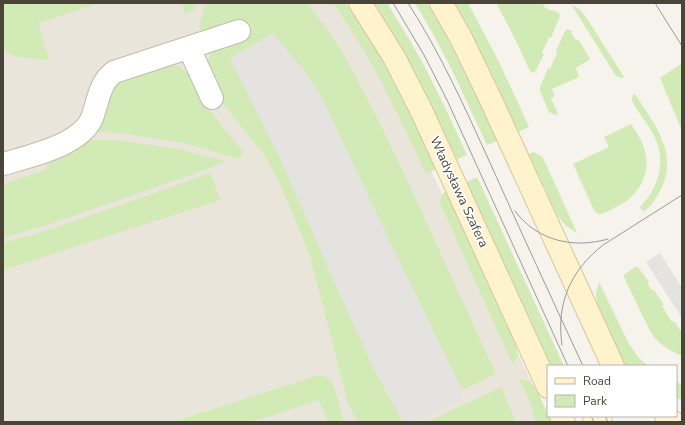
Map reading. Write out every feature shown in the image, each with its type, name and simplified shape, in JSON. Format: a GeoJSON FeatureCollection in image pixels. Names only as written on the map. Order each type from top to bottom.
{"type":"FeatureCollection","features":[{"type":"Feature","properties":{"kind":"main road","name":"Władysława Szafera"},"geometry":{"type":"LineString","coordinates":[[360,3],[380,32],[422,112],[547,385]]}},
{"type":"Feature","properties":{"kind":"main road"},"geometry":{"type":"LineString","coordinates":[[441,3],[461,38],[490,96],[613,365]]}},
{"type":"Feature","properties":{"kind":"street"},"geometry":{"type":"LineString","coordinates":[[3,164],[68,142],[83,131],[91,120],[102,87],[108,77],[114,72],[239,31]]}},
{"type":"Feature","properties":{"kind":"street"},"geometry":{"type":"LineString","coordinates":[[189,48],[212,98]]}},
{"type":"Feature","properties":{"kind":"shaded area"},"geometry":{"type":"Polygon","coordinates":[[[3,3],[335,3],[400,106],[508,331],[549,422],[3,422],[3,3]]]}},
{"type":"Feature","properties":{"kind":"shaded area"},"geometry":{"type":"Polygon","coordinates":[[[273,33],[305,72],[320,94],[462,390],[462,400],[412,422],[403,422],[375,371],[281,160],[230,58],[273,33]]]}},
{"type":"Feature","properties":{"kind":"shaded area"},"geometry":{"type":"Polygon","coordinates":[[[660,253],[682,288],[682,318],[646,262],[660,253]]]}},
{"type":"Feature","properties":{"kind":"green space"},"geometry":{"type":"Polygon","coordinates":[[[3,3],[99,3],[38,23],[49,59],[33,59],[15,56],[7,52],[3,43],[3,3]]]}},
{"type":"Feature","properties":{"kind":"green space"},"geometry":{"type":"Polygon","coordinates":[[[182,3],[195,3],[195,9],[185,14],[182,3]]]}},
{"type":"Feature","properties":{"kind":"green space"},"geometry":{"type":"Polygon","coordinates":[[[206,3],[308,3],[341,50],[375,113],[496,374],[462,390],[320,94],[305,72],[287,50],[230,58],[281,160],[375,371],[403,422],[357,422],[348,403],[310,256],[282,188],[265,156],[218,97],[209,75],[208,62],[210,53],[217,47],[203,34],[199,27],[206,3]]]}},
{"type":"Feature","properties":{"kind":"green space"},"geometry":{"type":"Polygon","coordinates":[[[333,3],[346,3],[372,43],[395,84],[436,169],[426,174],[395,108],[372,65],[347,23],[333,3]]]}},
{"type":"Feature","properties":{"kind":"green space"},"geometry":{"type":"Polygon","coordinates":[[[374,3],[387,3],[426,69],[467,155],[457,159],[416,74],[374,3]]]}},
{"type":"Feature","properties":{"kind":"green space"},"geometry":{"type":"Polygon","coordinates":[[[415,3],[427,3],[435,15],[433,16],[437,17],[435,18],[438,20],[474,91],[497,141],[487,145],[452,70],[415,3]]]}},
{"type":"Feature","properties":{"kind":"green space"},"geometry":{"type":"Polygon","coordinates":[[[454,3],[468,3],[498,60],[529,127],[518,132],[484,59],[454,3]]]}},
{"type":"Feature","properties":{"kind":"green space"},"geometry":{"type":"Polygon","coordinates":[[[496,3],[540,3],[545,6],[544,7],[559,13],[560,16],[551,38],[549,37],[542,53],[544,54],[535,72],[533,73],[530,71],[496,3]]]}},
{"type":"Feature","properties":{"kind":"green space"},"geometry":{"type":"Polygon","coordinates":[[[571,4],[579,9],[586,17],[624,77],[621,78],[616,76],[571,4]]]}},
{"type":"Feature","properties":{"kind":"green space"},"geometry":{"type":"Polygon","coordinates":[[[568,29],[573,32],[571,33],[576,40],[578,39],[590,59],[576,68],[579,77],[552,89],[555,96],[551,98],[558,114],[555,115],[549,112],[540,91],[540,87],[548,68],[550,69],[565,31],[568,29]]]}},
{"type":"Feature","properties":{"kind":"green space"},"geometry":{"type":"Polygon","coordinates":[[[681,64],[682,65],[682,131],[660,78],[681,64]]]}},
{"type":"Feature","properties":{"kind":"green space"},"geometry":{"type":"Polygon","coordinates":[[[167,65],[178,66],[189,74],[208,107],[241,149],[243,154],[240,157],[234,158],[196,146],[173,141],[126,134],[91,131],[116,78],[167,65]]]}},
{"type":"Feature","properties":{"kind":"green space"},"geometry":{"type":"Polygon","coordinates":[[[635,94],[656,127],[665,150],[667,162],[666,174],[662,187],[654,201],[644,212],[640,207],[647,199],[657,182],[660,153],[653,134],[632,100],[633,95],[635,94]]]}},
{"type":"Feature","properties":{"kind":"green space"},"geometry":{"type":"Polygon","coordinates":[[[631,124],[640,138],[644,148],[646,169],[644,177],[637,191],[632,197],[614,208],[598,214],[594,210],[573,164],[609,147],[604,137],[631,124]]]}},
{"type":"Feature","properties":{"kind":"green space"},"geometry":{"type":"Polygon","coordinates":[[[84,140],[115,140],[174,148],[225,161],[210,168],[53,223],[3,238],[3,184],[45,170],[54,155],[84,140]]]}},
{"type":"Feature","properties":{"kind":"green space"},"geometry":{"type":"Polygon","coordinates":[[[534,152],[541,156],[544,160],[577,233],[565,225],[557,215],[529,154],[534,152]]]}},
{"type":"Feature","properties":{"kind":"green space"},"geometry":{"type":"Polygon","coordinates":[[[211,173],[220,200],[3,270],[3,243],[55,228],[211,173]]]}},
{"type":"Feature","properties":{"kind":"green space"},"geometry":{"type":"Polygon","coordinates":[[[477,177],[564,365],[551,365],[467,182],[477,177]]]}},
{"type":"Feature","properties":{"kind":"green space"},"geometry":{"type":"Polygon","coordinates":[[[446,191],[517,348],[517,358],[513,365],[440,203],[440,199],[446,191]]]}},
{"type":"Feature","properties":{"kind":"green space"},"geometry":{"type":"Polygon","coordinates":[[[635,267],[638,267],[649,282],[647,284],[652,290],[654,290],[664,305],[662,306],[672,322],[674,321],[682,333],[682,356],[663,346],[655,339],[649,329],[624,277],[624,275],[635,267]]]}},
{"type":"Feature","properties":{"kind":"green space"},"geometry":{"type":"Polygon","coordinates":[[[599,282],[629,344],[639,358],[647,365],[625,365],[598,307],[596,296],[599,282]]]}},
{"type":"Feature","properties":{"kind":"green space"},"geometry":{"type":"Polygon","coordinates":[[[319,375],[328,378],[334,386],[344,422],[327,422],[319,400],[252,422],[173,422],[319,375]]]}},
{"type":"Feature","properties":{"kind":"green space"},"geometry":{"type":"Polygon","coordinates":[[[519,379],[527,380],[537,390],[547,413],[547,417],[549,417],[551,422],[536,422],[530,402],[519,379]]]}},
{"type":"Feature","properties":{"kind":"green space"},"geometry":{"type":"Polygon","coordinates":[[[677,382],[682,385],[682,400],[677,398],[677,382]]]}},
{"type":"Feature","properties":{"kind":"green space"},"geometry":{"type":"Polygon","coordinates":[[[501,387],[516,422],[428,422],[501,387]]]}},
{"type":"Feature","properties":{"kind":"tram line"},"geometry":{"type":"LineString","coordinates":[[393,3],[424,55],[447,100],[568,365]]}},
{"type":"Feature","properties":{"kind":"tram line"},"geometry":{"type":"LineString","coordinates":[[408,3],[442,62],[462,103],[583,365]]}},
{"type":"Feature","properties":{"kind":"tram line"},"geometry":{"type":"LineString","coordinates":[[655,3],[682,46]]}},
{"type":"Feature","properties":{"kind":"tram line"},"geometry":{"type":"LineString","coordinates":[[562,345],[561,316],[564,302],[568,289],[582,266],[603,245],[682,195]]}},
{"type":"Feature","properties":{"kind":"tram line"},"geometry":{"type":"LineString","coordinates":[[515,211],[534,229],[545,236],[557,240],[582,243],[608,239]]}},
{"type":"Feature","properties":{"kind":"tram line"},"geometry":{"type":"LineString","coordinates":[[592,417],[594,422]]}},
{"type":"Feature","properties":{"kind":"tram line"},"geometry":{"type":"LineString","coordinates":[[606,417],[608,422]]}}]}
